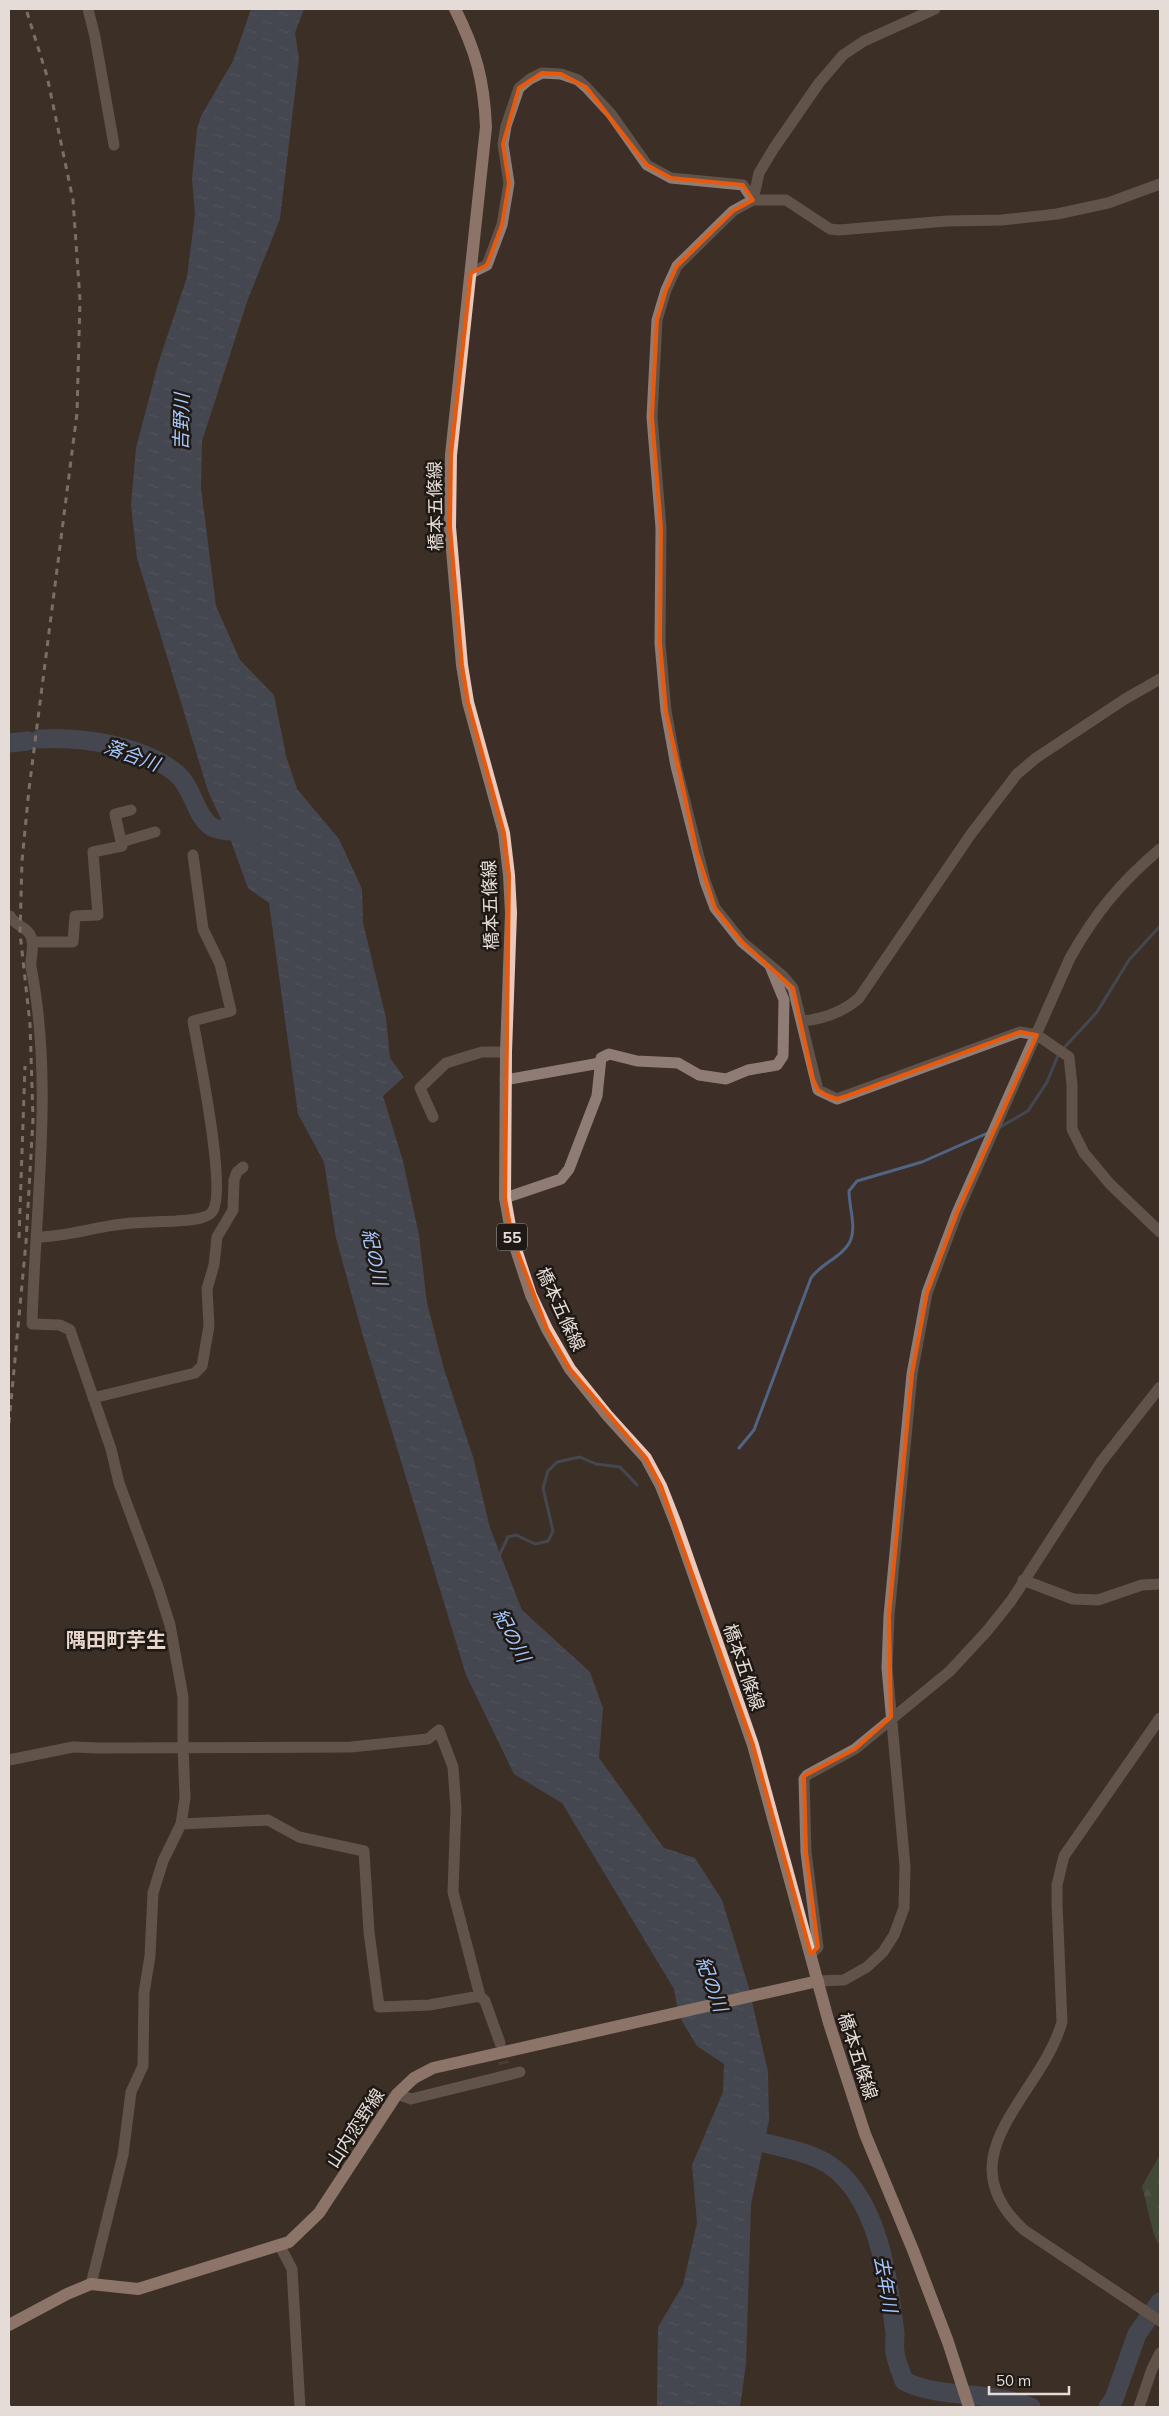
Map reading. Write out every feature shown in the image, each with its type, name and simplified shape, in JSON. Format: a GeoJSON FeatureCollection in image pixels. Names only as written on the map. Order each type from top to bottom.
{"type":"FeatureCollection","features":[{"type":"Feature","properties":{"kind":"main road","name":"橋本五條線"},"geometry":{"type":"LineString","coordinates":[[455,9],[472,42],[484,93],[486,127],[451,455],[450,527],[462,665],[468,702],[504,833],[509,875],[511,913],[505,1080],[504,1198],[512,1237],[531,1295],[547,1329],[570,1369],[607,1415],[646,1458],[661,1486],[753,1746],[829,2023],[864,2134],[913,2250],[969,2407]]}},
{"type":"Feature","properties":{"kind":"main road","name":"山内恋野線"},"geometry":{"type":"LineString","coordinates":[[9,2325],[67,2294],[91,2284],[138,2289],[289,2242],[304,2230],[319,2213],[397,2094],[414,2078],[434,2068],[818,1981]]}},
{"type":"Feature","properties":{"kind":"street"},"geometry":{"type":"LineString","coordinates":[[88,9],[95,37],[114,145]]}},
{"type":"Feature","properties":{"kind":"street"},"geometry":{"type":"LineString","coordinates":[[753,200],[759,173],[774,148],[819,83],[843,56],[864,41],[935,9]]}},
{"type":"Feature","properties":{"kind":"street"},"geometry":{"type":"LineString","coordinates":[[471,273],[487,265],[502,225],[509,183],[503,144],[519,88],[530,79],[542,73],[561,74],[578,80],[586,87],[611,114],[647,165],[671,178],[743,185],[753,200]]}},
{"type":"Feature","properties":{"kind":"street"},"geometry":{"type":"LineString","coordinates":[[1160,184],[1108,203],[1057,214],[1002,220],[947,221],[839,230],[830,229],[786,200],[753,200],[733,211],[677,266],[666,290],[657,320],[652,418],[661,528],[660,643],[666,711],[676,766],[705,881],[715,908],[742,942],[770,965],[793,988],[802,1021],[813,1079],[818,1090],[838,1099],[1020,1032],[1037,1035],[1070,1057],[1072,1129],[1084,1153],[1110,1184],[1160,1232]]}},
{"type":"Feature","properties":{"kind":"street"},"geometry":{"type":"LineString","coordinates":[[802,1021],[818,1019],[832,1014],[851,1006],[859,998],[976,827],[1017,774],[1036,758],[1125,699],[1160,679]]}},
{"type":"Feature","properties":{"kind":"street"},"geometry":{"type":"LineString","coordinates":[[32,942],[73,942],[75,916],[98,915],[93,852],[122,846],[115,814],[131,810]]}},
{"type":"Feature","properties":{"kind":"street"},"geometry":{"type":"LineString","coordinates":[[121,842],[155,832]]}},
{"type":"Feature","properties":{"kind":"street"},"geometry":{"type":"LineString","coordinates":[[818,1981],[844,1980],[867,1967],[883,1952],[894,1935],[904,1908],[906,1866],[887,1668],[889,1616],[912,1374],[927,1293],[957,1213],[1070,958],[1088,926],[1125,879],[1160,849]]}},
{"type":"Feature","properties":{"kind":"street"},"geometry":{"type":"LineString","coordinates":[[37,1237],[56,1237],[123,1224],[187,1220],[206,1216],[213,1212],[216,1201],[216,1174],[193,1020],[231,1011],[220,964],[203,929],[193,856]]}},
{"type":"Feature","properties":{"kind":"street"},"geometry":{"type":"LineString","coordinates":[[17,923],[31,935],[30,962],[36,994],[43,1058],[32,1324],[60,1325],[70,1330],[111,1449],[119,1483],[158,1587],[170,1625],[183,1697],[182,1746],[185,1798],[181,1824],[163,1862],[153,1893],[150,1956],[144,1992],[143,2066],[131,2092],[123,2155],[91,2284]]}},
{"type":"Feature","properties":{"kind":"street"},"geometry":{"type":"LineString","coordinates":[[504,1198],[562,1179],[569,1169],[597,1096],[601,1058],[609,1054],[637,1061],[678,1063],[699,1076],[726,1079],[748,1070],[777,1065],[783,1056],[784,1000],[770,965]]}},
{"type":"Feature","properties":{"kind":"street"},"geometry":{"type":"LineString","coordinates":[[433,1117],[420,1088],[446,1063],[482,1052],[506,1052]]}},
{"type":"Feature","properties":{"kind":"street"},"geometry":{"type":"LineString","coordinates":[[505,1080],[600,1063]]}},
{"type":"Feature","properties":{"kind":"street"},"geometry":{"type":"LineString","coordinates":[[93,1398],[195,1373],[202,1366],[209,1326],[207,1289],[214,1265],[217,1237],[232,1210],[236,1172],[243,1167]]}},
{"type":"Feature","properties":{"kind":"street"},"geometry":{"type":"LineString","coordinates":[[811,1954],[818,1947],[806,1852],[804,1779],[807,1775],[855,1749],[950,1671],[987,1631],[1101,1462],[1160,1387]]}},
{"type":"Feature","properties":{"kind":"street"},"geometry":{"type":"LineString","coordinates":[[1023,1580],[1074,1599],[1098,1600],[1142,1585],[1160,1584]]}},
{"type":"Feature","properties":{"kind":"street"},"geometry":{"type":"LineString","coordinates":[[1160,1718],[1064,1856],[1057,1886],[1062,2022],[1057,2041],[1048,2058],[1001,2130],[995,2143],[992,2158],[995,2191],[1011,2218],[1024,2230],[1160,2321]]}},
{"type":"Feature","properties":{"kind":"street"},"geometry":{"type":"LineString","coordinates":[[9,1760],[74,1746],[99,1748],[182,1746],[351,1747],[428,1739],[439,1730],[452,1766],[455,1800],[453,1892],[480,1996],[485,2001],[500,2043]]}},
{"type":"Feature","properties":{"kind":"street"},"geometry":{"type":"LineString","coordinates":[[181,1824],[268,1820],[299,1837],[364,1851],[369,1932],[379,2007],[429,2005],[480,1996]]}},
{"type":"Feature","properties":{"kind":"street"},"geometry":{"type":"LineString","coordinates":[[397,2094],[411,2099],[505,2069],[520,2072]]}},
{"type":"Feature","properties":{"kind":"street"},"geometry":{"type":"LineString","coordinates":[[280,2246],[292,2269],[300,2407]]}},
{"type":"Feature","properties":{"kind":"street"},"geometry":{"type":"LineString","coordinates":[[1139,2407],[1152,2369],[1160,2353]]}},
{"type":"Feature","properties":{"kind":"highlighted area"},"geometry":{"type":"Polygon","coordinates":[[[542,73],[561,74],[586,87],[647,165],[671,178],[743,185],[753,200],[733,211],[677,266],[666,290],[657,320],[652,417],[661,528],[660,643],[666,711],[697,852],[715,908],[742,942],[793,988],[813,1079],[818,1090],[826,1095],[837,1099],[847,1096],[1020,1032],[1037,1035],[957,1213],[927,1293],[912,1374],[889,1616],[891,1717],[855,1749],[804,1776],[806,1852],[818,1947],[811,1954],[753,1745],[661,1486],[646,1458],[570,1369],[547,1329],[512,1237],[505,1198],[509,875],[504,833],[468,702],[462,665],[450,527],[451,455],[471,273],[487,265],[502,225],[509,183],[503,144],[506,126],[519,88],[542,73]]]}},
{"type":"Feature","properties":{"kind":"green space"},"geometry":{"type":"Polygon","coordinates":[[[1160,2155],[1160,2247],[1154,2235],[1142,2186],[1160,2155]]]}},
{"type":"Feature","properties":{"kind":"water"},"geometry":{"type":"Polygon","coordinates":[[[251,9],[304,9],[295,33],[299,59],[280,219],[248,299],[202,441],[201,488],[216,606],[240,660],[274,695],[286,756],[297,789],[339,839],[362,889],[363,923],[386,1018],[390,1058],[404,1077],[383,1096],[403,1161],[419,1235],[427,1303],[444,1369],[473,1457],[490,1528],[522,1610],[590,1672],[603,1708],[599,1758],[664,1848],[695,1858],[722,1900],[749,1988],[768,2072],[769,2120],[751,2204],[746,2364],[740,2407],[657,2407],[658,2327],[683,2285],[697,2223],[692,2165],[723,2092],[724,2064],[697,2046],[679,2016],[674,1989],[562,1803],[514,1774],[466,1675],[363,1336],[336,1238],[324,1162],[298,1114],[269,903],[248,888],[231,841],[208,791],[137,558],[131,505],[136,448],[158,364],[187,277],[195,214],[192,179],[197,129],[201,116],[233,61],[251,9]]]}},
{"type":"Feature","properties":{"kind":"waterway","name":"落合川"},"geometry":{"type":"LineString","coordinates":[[40,739],[56,738],[93,741],[147,756],[163,764],[183,780],[202,816],[212,827],[225,831],[250,832]]}},
{"type":"Feature","properties":{"kind":"waterway","name":"落合川"},"geometry":{"type":"LineString","coordinates":[[9,743],[28,741]]}},
{"type":"Feature","properties":{"kind":"waterway"},"geometry":{"type":"LineString","coordinates":[[1063,1049],[1097,1012],[1129,960],[1160,926]]}},
{"type":"Feature","properties":{"kind":"waterway"},"geometry":{"type":"LineString","coordinates":[[1000,1127],[1028,1111],[1047,1082],[1059,1053]]}},
{"type":"Feature","properties":{"kind":"waterway"},"geometry":{"type":"LineString","coordinates":[[739,1448],[754,1430],[811,1278],[844,1250],[851,1239],[853,1222],[849,1191],[857,1181],[922,1162],[990,1132]]}},
{"type":"Feature","properties":{"kind":"waterway"},"geometry":{"type":"LineString","coordinates":[[499,1556],[508,1537],[516,1535],[535,1544],[548,1541],[553,1531],[543,1488],[548,1471],[557,1462],[580,1457],[596,1464],[620,1467],[637,1485]]}},
{"type":"Feature","properties":{"kind":"waterway","name":"去年川"},"geometry":{"type":"LineString","coordinates":[[740,2137],[787,2148],[822,2161],[831,2166],[847,2181],[860,2199],[870,2220],[884,2265],[895,2333],[897,2363],[904,2381],[918,2387],[999,2399],[1031,2407]]}},
{"type":"Feature","properties":{"kind":"waterway","name":"去年川"},"geometry":{"type":"LineString","coordinates":[[1108,2407],[1114,2399],[1137,2334],[1160,2302]]}},
{"type":"Feature","properties":{"kind":"tunnel"},"geometry":{"type":"LineString","coordinates":[[500,2045],[504,2064]]}},
{"type":"Feature","properties":{"kind":"railway"},"geometry":{"type":"LineString","coordinates":[[9,1423],[26,1242],[33,1119],[30,1024],[20,933],[22,861],[29,789],[77,413],[80,300],[73,200],[47,76],[26,9]]}},
{"type":"Feature","properties":{"kind":"railway"},"geometry":{"type":"LineString","coordinates":[[19,1238],[25,1066]]}},
{"type":"Feature","properties":{"kind":"district","name":"隅田町芋生"},"geometry":{"type":"Point","coordinates":[116,1639]}},
{"type":"Feature","properties":{"kind":"water label","name":"吉野川"},"geometry":{"type":"Point","coordinates":[181,422]}},
{"type":"Feature","properties":{"kind":"water label","name":"紀の川"},"geometry":{"type":"Point","coordinates":[375,1257]}},
{"type":"Feature","properties":{"kind":"water label","name":"紀の川"},"geometry":{"type":"Point","coordinates":[512,1635]}},
{"type":"Feature","properties":{"kind":"water label","name":"紀の川"},"geometry":{"type":"Point","coordinates":[712,1984]}}]}
